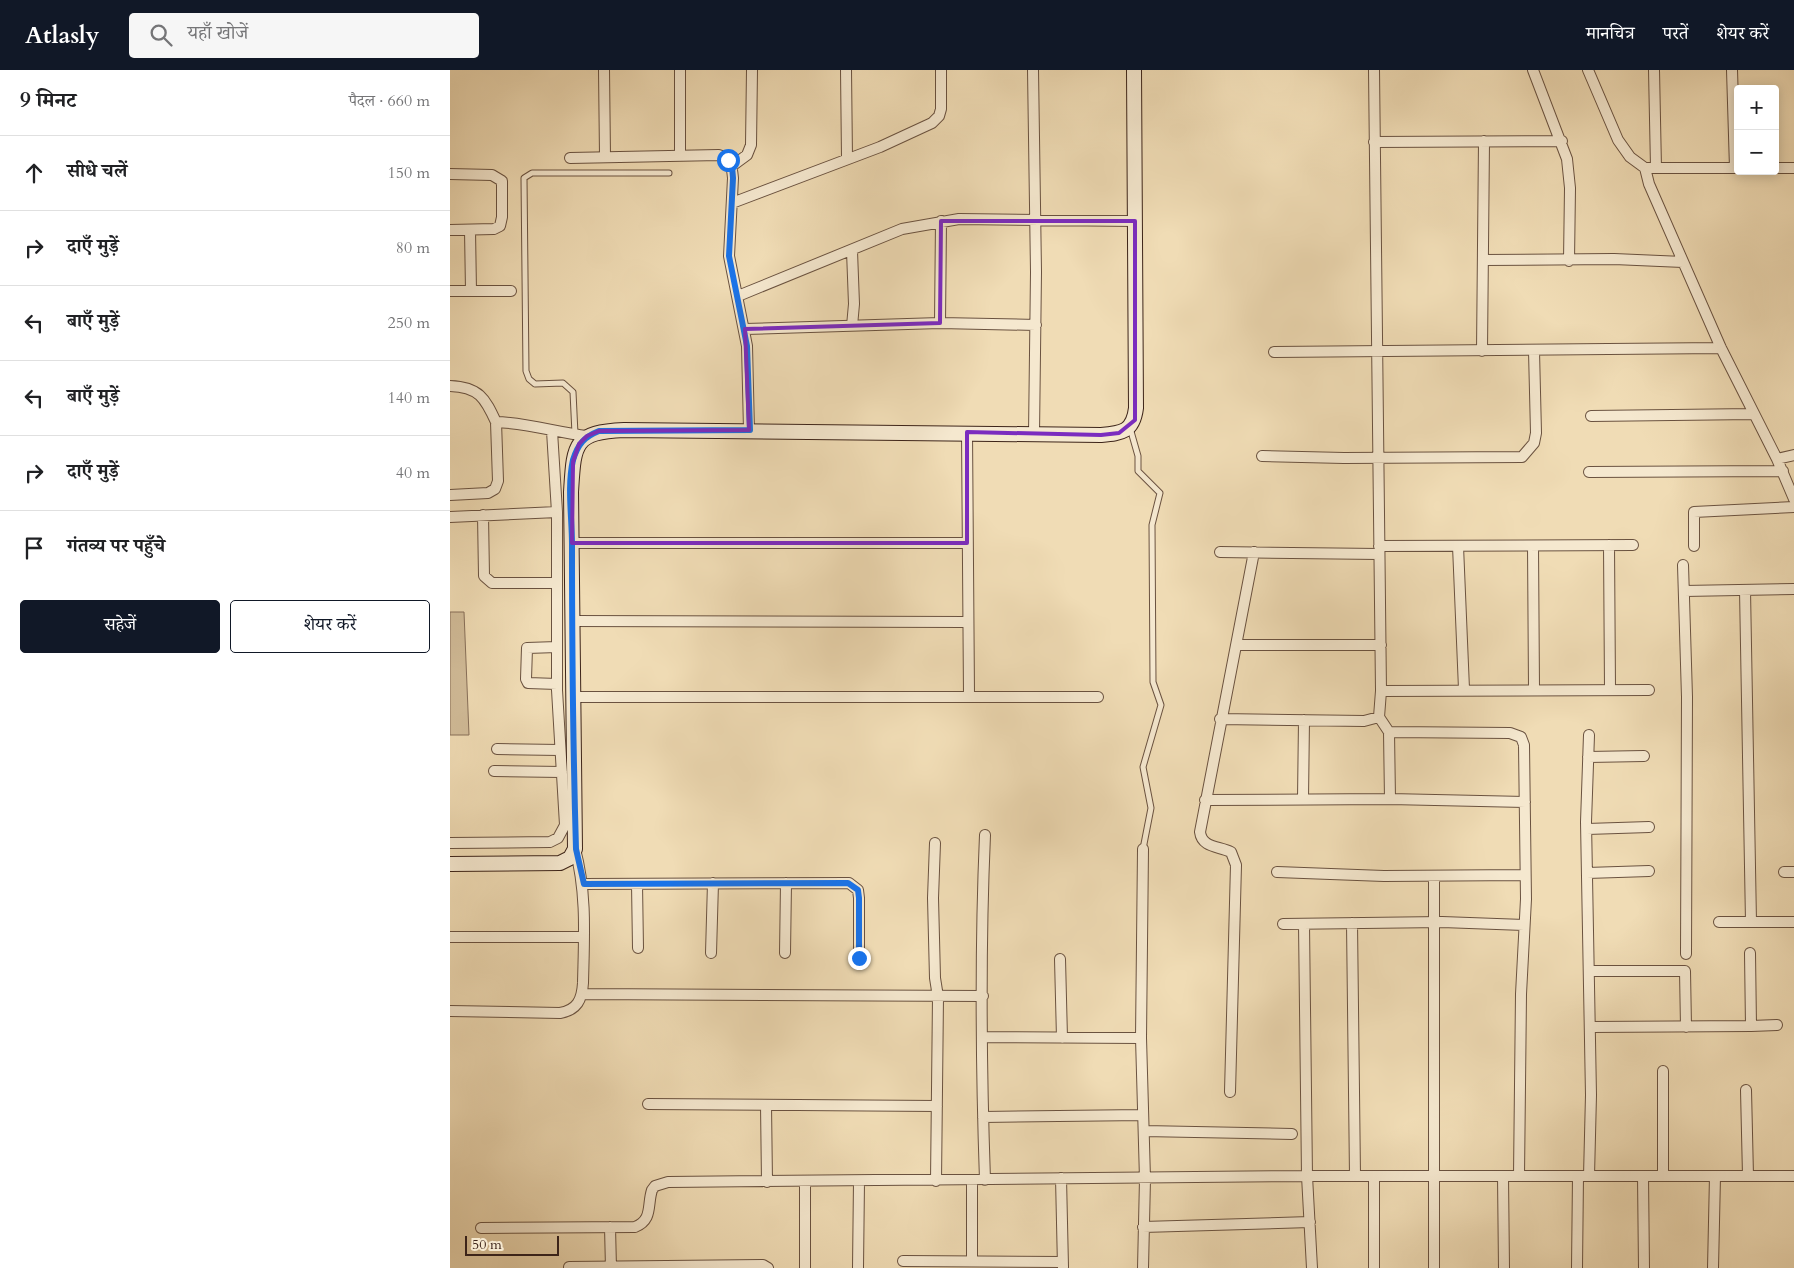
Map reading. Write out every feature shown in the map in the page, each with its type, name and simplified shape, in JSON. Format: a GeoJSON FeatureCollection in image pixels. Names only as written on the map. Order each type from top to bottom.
{"type":"FeatureCollection","features":[{"type":"Feature","properties":{"kind":"street"},"geometry":{"type":"LineString","coordinates":[[604,70],[605,156]]}},
{"type":"Feature","properties":{"kind":"street"},"geometry":{"type":"LineString","coordinates":[[680,70],[680,156]]}},
{"type":"Feature","properties":{"kind":"street"},"geometry":{"type":"LineString","coordinates":[[732,166],[747,155],[751,145],[752,70]]}},
{"type":"Feature","properties":{"kind":"street"},"geometry":{"type":"LineString","coordinates":[[846,70],[847,158]]}},
{"type":"Feature","properties":{"kind":"street"},"geometry":{"type":"LineString","coordinates":[[732,203],[906,136],[932,122],[939,116],[941,109],[941,70]]}},
{"type":"Feature","properties":{"kind":"street"},"geometry":{"type":"LineString","coordinates":[[1033,70],[1036,325],[1034,434]]}},
{"type":"Feature","properties":{"kind":"street"},"geometry":{"type":"LineString","coordinates":[[496,422],[514,422],[552,431],[581,435],[599,431],[750,430],[1101,435],[1118,433],[1130,427],[1135,420],[1136,408],[1134,70]]}},
{"type":"Feature","properties":{"kind":"street"},"geometry":{"type":"LineString","coordinates":[[1374,70],[1377,458],[1381,645],[1381,691],[1378,717],[1389,732],[1390,799]]}},
{"type":"Feature","properties":{"kind":"street"},"geometry":{"type":"LineString","coordinates":[[1533,70],[1562,141],[1567,159],[1570,188],[1569,260]]}},
{"type":"Feature","properties":{"kind":"street"},"geometry":{"type":"LineString","coordinates":[[1588,70],[1618,140],[1630,157],[1650,168],[1734,168]]}},
{"type":"Feature","properties":{"kind":"street"},"geometry":{"type":"LineString","coordinates":[[1654,70],[1649,184],[1721,348],[1783,471],[1794,498]]}},
{"type":"Feature","properties":{"kind":"street"},"geometry":{"type":"LineString","coordinates":[[1732,70],[1734,130]]}},
{"type":"Feature","properties":{"kind":"street"},"geometry":{"type":"LineString","coordinates":[[1482,351],[1484,141]]}},
{"type":"Feature","properties":{"kind":"street"},"geometry":{"type":"LineString","coordinates":[[1374,142],[1562,141]]}},
{"type":"Feature","properties":{"kind":"street"},"geometry":{"type":"LineString","coordinates":[[570,158],[718,155],[728,160],[732,166],[729,256],[745,329],[749,368],[750,430]]}},
{"type":"Feature","properties":{"kind":"street"},"geometry":{"type":"LineString","coordinates":[[1779,168],[1794,168]]}},
{"type":"Feature","properties":{"kind":"street"},"geometry":{"type":"LineString","coordinates":[[450,174],[492,175],[502,181],[502,217],[500,226],[494,229],[450,230]]}},
{"type":"Feature","properties":{"kind":"street"},"geometry":{"type":"LineString","coordinates":[[940,323],[941,221]]}},
{"type":"Feature","properties":{"kind":"street"},"geometry":{"type":"LineString","coordinates":[[738,296],[902,229],[941,221],[1135,221]]}},
{"type":"Feature","properties":{"kind":"street"},"geometry":{"type":"LineString","coordinates":[[470,230],[471,291]]}},
{"type":"Feature","properties":{"kind":"street"},"geometry":{"type":"LineString","coordinates":[[852,251],[854,270],[852,326]]}},
{"type":"Feature","properties":{"kind":"street"},"geometry":{"type":"LineString","coordinates":[[1483,260],[1614,259],[1683,262]]}},
{"type":"Feature","properties":{"kind":"street"},"geometry":{"type":"LineString","coordinates":[[450,291],[511,291]]}},
{"type":"Feature","properties":{"kind":"street"},"geometry":{"type":"LineString","coordinates":[[745,329],[940,323],[1036,325]]}},
{"type":"Feature","properties":{"kind":"street"},"geometry":{"type":"LineString","coordinates":[[1274,352],[1721,348]]}},
{"type":"Feature","properties":{"kind":"street"},"geometry":{"type":"LineString","coordinates":[[1262,456],[1522,458],[1534,443],[1536,433],[1534,351]]}},
{"type":"Feature","properties":{"kind":"street"},"geometry":{"type":"LineString","coordinates":[[450,386],[475,391],[486,400],[496,422],[498,481],[495,489],[488,494],[450,495]]}},
{"type":"Feature","properties":{"kind":"street"},"geometry":{"type":"LineString","coordinates":[[1591,416],[1753,414]]}},
{"type":"Feature","properties":{"kind":"street"},"geometry":{"type":"LineString","coordinates":[[450,843],[550,842],[558,838],[565,826],[557,684],[557,512],[552,431]]}},
{"type":"Feature","properties":{"kind":"street"},"geometry":{"type":"LineString","coordinates":[[967,432],[969,695]]}},
{"type":"Feature","properties":{"kind":"street"},"geometry":{"type":"LineString","coordinates":[[450,1012],[560,1013],[575,1008],[582,994],[584,884],[576,849],[571,492],[573,462],[581,435]]}},
{"type":"Feature","properties":{"kind":"street"},"geometry":{"type":"LineString","coordinates":[[1777,459],[1794,455]]}},
{"type":"Feature","properties":{"kind":"street"},"geometry":{"type":"LineString","coordinates":[[1589,472],[1783,471]]}},
{"type":"Feature","properties":{"kind":"street"},"geometry":{"type":"LineString","coordinates":[[1694,546],[1694,512],[1794,508]]}},
{"type":"Feature","properties":{"kind":"street"},"geometry":{"type":"LineString","coordinates":[[450,517],[557,512]]}},
{"type":"Feature","properties":{"kind":"street"},"geometry":{"type":"LineString","coordinates":[[483,516],[484,576],[486,580],[492,583],[557,583]]}},
{"type":"Feature","properties":{"kind":"street"},"geometry":{"type":"LineString","coordinates":[[572,543],[967,543]]}},
{"type":"Feature","properties":{"kind":"street"},"geometry":{"type":"LineString","coordinates":[[1609,545],[1610,689]]}},
{"type":"Feature","properties":{"kind":"street"},"geometry":{"type":"LineString","coordinates":[[1220,552],[1379,550],[1458,546],[1633,545]]}},
{"type":"Feature","properties":{"kind":"street"},"geometry":{"type":"LineString","coordinates":[[1458,546],[1464,689]]}},
{"type":"Feature","properties":{"kind":"street"},"geometry":{"type":"LineString","coordinates":[[1533,546],[1534,690]]}},
{"type":"Feature","properties":{"kind":"street"},"geometry":{"type":"LineString","coordinates":[[1230,1092],[1236,865],[1231,852],[1206,844],[1201,839],[1200,832],[1220,719],[1254,552]]}},
{"type":"Feature","properties":{"kind":"street"},"geometry":{"type":"LineString","coordinates":[[1683,566],[1687,697],[1686,954]]}},
{"type":"Feature","properties":{"kind":"street"},"geometry":{"type":"LineString","coordinates":[[1684,591],[1794,589]]}},
{"type":"Feature","properties":{"kind":"street"},"geometry":{"type":"LineString","coordinates":[[1745,590],[1751,922]]}},
{"type":"Feature","properties":{"kind":"street"},"geometry":{"type":"LineString","coordinates":[[572,621],[968,622]]}},
{"type":"Feature","properties":{"kind":"street"},"geometry":{"type":"LineString","coordinates":[[1236,645],[1381,645]]}},
{"type":"Feature","properties":{"kind":"street"},"geometry":{"type":"LineString","coordinates":[[557,647],[527,648],[525,654],[526,679],[528,683],[557,684]]}},
{"type":"Feature","properties":{"kind":"street"},"geometry":{"type":"LineString","coordinates":[[1381,691],[1464,689],[1649,690]]}},
{"type":"Feature","properties":{"kind":"street"},"geometry":{"type":"LineString","coordinates":[[574,697],[969,695],[1098,697]]}},
{"type":"Feature","properties":{"kind":"street"},"geometry":{"type":"LineString","coordinates":[[1220,719],[1364,721],[1378,717]]}},
{"type":"Feature","properties":{"kind":"street"},"geometry":{"type":"LineString","coordinates":[[1303,800],[1304,720]]}},
{"type":"Feature","properties":{"kind":"street"},"geometry":{"type":"LineString","coordinates":[[1389,732],[1442,731],[1516,734],[1521,737],[1524,745],[1525,875],[1520,1009],[1519,1176]]}},
{"type":"Feature","properties":{"kind":"street"},"geometry":{"type":"LineString","coordinates":[[1589,735],[1587,829],[1591,1028],[1589,1176]]}},
{"type":"Feature","properties":{"kind":"street"},"geometry":{"type":"LineString","coordinates":[[497,749],[560,750]]}},
{"type":"Feature","properties":{"kind":"street"},"geometry":{"type":"LineString","coordinates":[[1588,756],[1644,756]]}},
{"type":"Feature","properties":{"kind":"street"},"geometry":{"type":"LineString","coordinates":[[494,771],[562,772]]}},
{"type":"Feature","properties":{"kind":"street"},"geometry":{"type":"LineString","coordinates":[[1205,800],[1390,799],[1525,802]]}},
{"type":"Feature","properties":{"kind":"street"},"geometry":{"type":"LineString","coordinates":[[1587,829],[1649,827]]}},
{"type":"Feature","properties":{"kind":"street"},"geometry":{"type":"LineString","coordinates":[[985,835],[983,996],[985,1180]]}},
{"type":"Feature","properties":{"kind":"street"},"geometry":{"type":"LineString","coordinates":[[935,843],[933,898],[935,978],[938,997],[936,1180]]}},
{"type":"Feature","properties":{"kind":"street"},"geometry":{"type":"LineString","coordinates":[[450,864],[560,863],[570,858],[576,849]]}},
{"type":"Feature","properties":{"kind":"street"},"geometry":{"type":"LineString","coordinates":[[1143,1268],[1145,1179],[1141,1038],[1144,849]]}},
{"type":"Feature","properties":{"kind":"street"},"geometry":{"type":"LineString","coordinates":[[1587,873],[1649,871]]}},
{"type":"Feature","properties":{"kind":"street"},"geometry":{"type":"LineString","coordinates":[[1277,872],[1384,876],[1525,875]]}},
{"type":"Feature","properties":{"kind":"street"},"geometry":{"type":"LineString","coordinates":[[1434,876],[1434,1268]]}},
{"type":"Feature","properties":{"kind":"street"},"geometry":{"type":"LineString","coordinates":[[711,953],[713,883]]}},
{"type":"Feature","properties":{"kind":"street"},"geometry":{"type":"LineString","coordinates":[[785,953],[786,883]]}},
{"type":"Feature","properties":{"kind":"street"},"geometry":{"type":"LineString","coordinates":[[584,884],[848,883],[854,885],[859,898],[859,958]]}},
{"type":"Feature","properties":{"kind":"street"},"geometry":{"type":"LineString","coordinates":[[637,884],[638,948]]}},
{"type":"Feature","properties":{"kind":"street"},"geometry":{"type":"LineString","coordinates":[[1283,924],[1434,922],[1524,924]]}},
{"type":"Feature","properties":{"kind":"street"},"geometry":{"type":"LineString","coordinates":[[1719,922],[1794,922]]}},
{"type":"Feature","properties":{"kind":"street"},"geometry":{"type":"LineString","coordinates":[[1352,923],[1355,1176]]}},
{"type":"Feature","properties":{"kind":"street"},"geometry":{"type":"LineString","coordinates":[[1304,924],[1307,1176],[1312,1268]]}},
{"type":"Feature","properties":{"kind":"street"},"geometry":{"type":"LineString","coordinates":[[450,938],[584,936]]}},
{"type":"Feature","properties":{"kind":"street"},"geometry":{"type":"LineString","coordinates":[[1750,953],[1751,1026]]}},
{"type":"Feature","properties":{"kind":"street"},"geometry":{"type":"LineString","coordinates":[[1060,959],[1062,1038]]}},
{"type":"Feature","properties":{"kind":"street"},"geometry":{"type":"LineString","coordinates":[[1590,971],[1685,971],[1686,1027]]}},
{"type":"Feature","properties":{"kind":"street"},"geometry":{"type":"LineString","coordinates":[[582,994],[983,996]]}},
{"type":"Feature","properties":{"kind":"street"},"geometry":{"type":"LineString","coordinates":[[1591,1028],[1777,1025]]}},
{"type":"Feature","properties":{"kind":"street"},"geometry":{"type":"LineString","coordinates":[[983,1037],[1141,1038]]}},
{"type":"Feature","properties":{"kind":"street"},"geometry":{"type":"LineString","coordinates":[[1663,1071],[1663,1176]]}},
{"type":"Feature","properties":{"kind":"street"},"geometry":{"type":"LineString","coordinates":[[1746,1090],[1748,1176]]}},
{"type":"Feature","properties":{"kind":"street"},"geometry":{"type":"LineString","coordinates":[[648,1104],[937,1106]]}},
{"type":"Feature","properties":{"kind":"street"},"geometry":{"type":"LineString","coordinates":[[766,1105],[766,1182]]}},
{"type":"Feature","properties":{"kind":"street"},"geometry":{"type":"LineString","coordinates":[[983,1117],[1142,1115]]}},
{"type":"Feature","properties":{"kind":"street"},"geometry":{"type":"LineString","coordinates":[[1144,1131],[1292,1134]]}},
{"type":"Feature","properties":{"kind":"street"},"geometry":{"type":"LineString","coordinates":[[481,1228],[635,1227],[644,1224],[648,1218],[652,1190],[661,1184],[700,1181],[859,1182],[1307,1176],[1794,1176]]}},
{"type":"Feature","properties":{"kind":"street"},"geometry":{"type":"LineString","coordinates":[[1374,1176],[1374,1268]]}},
{"type":"Feature","properties":{"kind":"street"},"geometry":{"type":"LineString","coordinates":[[1504,1176],[1504,1268]]}},
{"type":"Feature","properties":{"kind":"street"},"geometry":{"type":"LineString","coordinates":[[1577,1268],[1578,1176]]}},
{"type":"Feature","properties":{"kind":"street"},"geometry":{"type":"LineString","coordinates":[[1643,1176],[1644,1268]]}},
{"type":"Feature","properties":{"kind":"street"},"geometry":{"type":"LineString","coordinates":[[1713,1268],[1715,1176]]}},
{"type":"Feature","properties":{"kind":"street"},"geometry":{"type":"LineString","coordinates":[[902,1261],[972,1261],[1063,1265],[1061,1178]]}},
{"type":"Feature","properties":{"kind":"street"},"geometry":{"type":"LineString","coordinates":[[972,1180],[972,1261]]}},
{"type":"Feature","properties":{"kind":"street"},"geometry":{"type":"LineString","coordinates":[[805,1181],[805,1268]]}},
{"type":"Feature","properties":{"kind":"street"},"geometry":{"type":"LineString","coordinates":[[858,1268],[859,1182]]}},
{"type":"Feature","properties":{"kind":"street"},"geometry":{"type":"LineString","coordinates":[[1143,1227],[1310,1222]]}},
{"type":"Feature","properties":{"kind":"street"},"geometry":{"type":"LineString","coordinates":[[610,1227],[611,1268]]}},
{"type":"Feature","properties":{"kind":"street"},"geometry":{"type":"LineString","coordinates":[[569,1267],[763,1265],[768,1268]]}},
{"type":"Feature","properties":{"kind":"lane"},"geometry":{"type":"LineString","coordinates":[[581,435],[573,392],[563,384],[535,384],[529,380],[526,371],[524,178],[532,173],[668,173]]}},
{"type":"Feature","properties":{"kind":"lane"},"geometry":{"type":"LineString","coordinates":[[1130,427],[1138,456],[1138,471],[1160,493],[1152,525],[1153,682],[1161,705],[1143,767],[1151,808],[1144,849]]}},
{"type":"Feature","properties":{"kind":"highlighted area"},"geometry":{"type":"Polygon","coordinates":[[[941,221],[1135,221],[1135,420],[1119,433],[1101,435],[967,432],[967,543],[572,543],[573,462],[579,444],[587,436],[599,431],[749,430],[745,329],[940,323],[941,221]]]}},
{"type":"Feature","properties":{"kind":"shaded area"},"geometry":{"type":"Polygon","coordinates":[[[450,612],[464,612],[469,735],[450,735],[450,612]]]}},
{"type":"Feature","properties":{"kind":"route"},"geometry":{"type":"LineString","coordinates":[[728,160],[732,166],[733,178],[728,244],[731,271],[745,329],[749,368],[750,430],[599,431],[587,436],[579,444],[573,462],[571,572],[576,849],[584,884],[848,883],[854,885],[858,890],[859,898],[859,958]]}}]}
